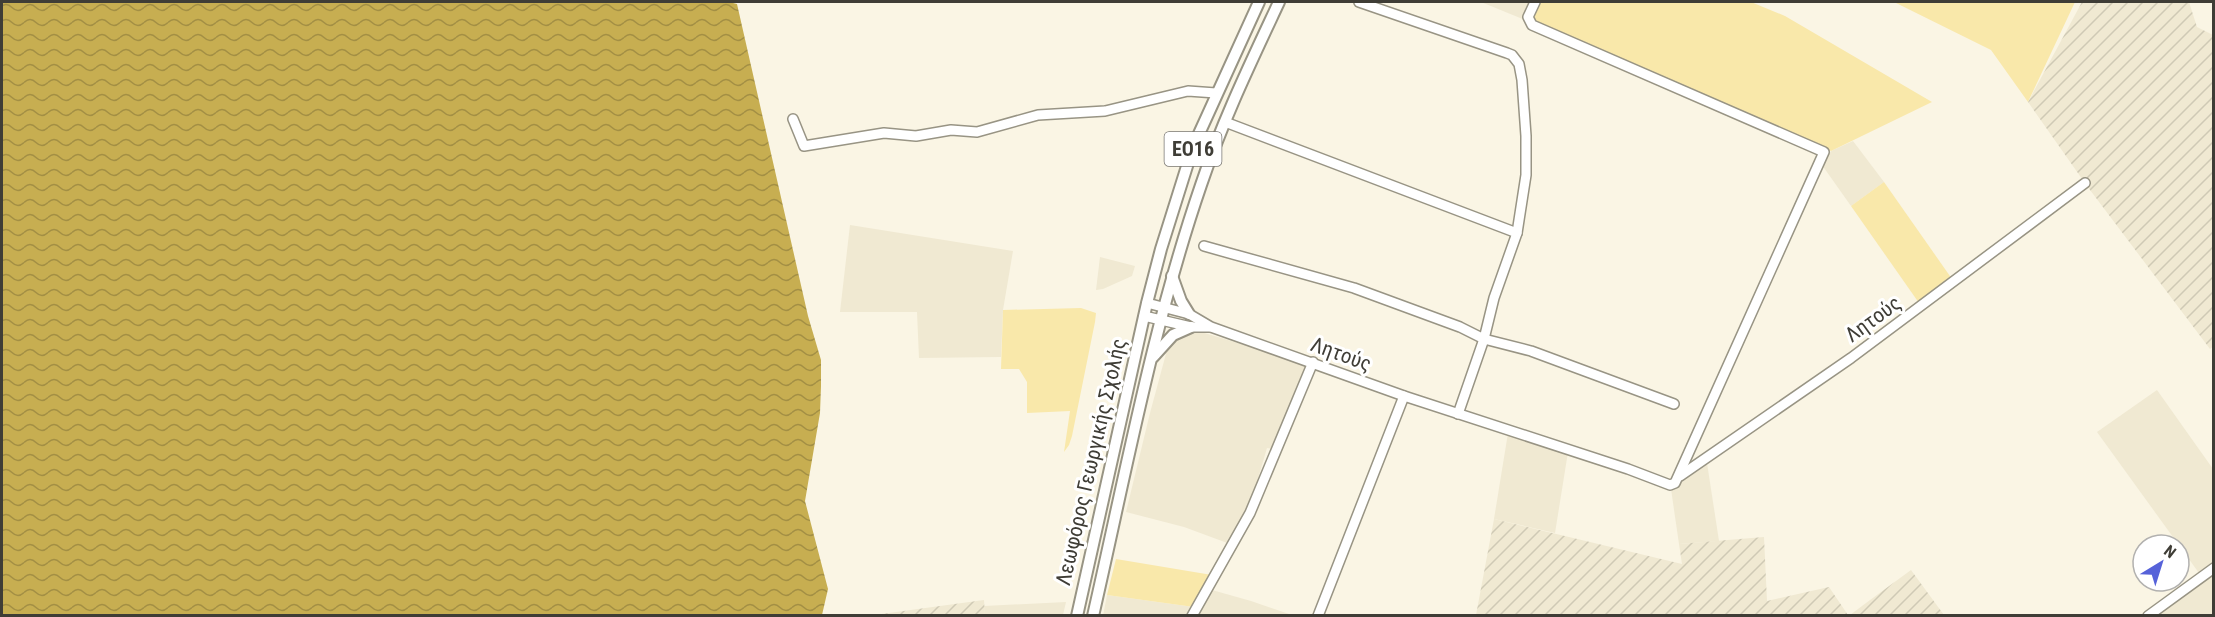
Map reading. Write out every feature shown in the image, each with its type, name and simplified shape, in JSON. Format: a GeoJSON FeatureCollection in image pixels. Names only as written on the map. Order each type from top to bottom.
{"type":"FeatureCollection","features":[{"type":"Feature","properties":{"kind":"main road","name":"ΕΟ16"},"geometry":{"type":"LineString","coordinates":[[1144,316],[1186,168],[1216,93],[1259,2]]}},
{"type":"Feature","properties":{"kind":"main road","name":"ΕΟ16"},"geometry":{"type":"LineString","coordinates":[[1151,360],[1164,307],[1201,184],[1225,122],[1279,2]]}},
{"type":"Feature","properties":{"kind":"main road"},"geometry":{"type":"LineString","coordinates":[[1173,276],[1181,301],[1189,314]]}},
{"type":"Feature","properties":{"kind":"main road","name":"Λεωφόρος Γεωργικής Σχολής"},"geometry":{"type":"LineString","coordinates":[[1077,615],[1144,316]]}},
{"type":"Feature","properties":{"kind":"main road"},"geometry":{"type":"LineString","coordinates":[[1151,360],[1173,335],[1191,327]]}},
{"type":"Feature","properties":{"kind":"main road","name":"Λεωφόρος Γεωργικής Σχολής"},"geometry":{"type":"LineString","coordinates":[[1093,615],[1151,360]]}},
{"type":"Feature","properties":{"kind":"street"},"geometry":{"type":"LineString","coordinates":[[1359,2],[1507,53],[1516,59],[1522,80],[1526,175],[1517,233],[1458,414]]}},
{"type":"Feature","properties":{"kind":"street"},"geometry":{"type":"LineString","coordinates":[[1535,2],[1528,17],[1532,25],[1824,152],[1678,478]]}},
{"type":"Feature","properties":{"kind":"street"},"geometry":{"type":"LineString","coordinates":[[793,119],[804,146],[884,133],[916,136],[951,130],[977,132],[1038,115],[1106,111],[1188,91],[1216,93]]}},
{"type":"Feature","properties":{"kind":"street"},"geometry":{"type":"LineString","coordinates":[[1225,122],[1517,233]]}},
{"type":"Feature","properties":{"kind":"street","name":"Λητούς"},"geometry":{"type":"LineString","coordinates":[[1147,303],[1189,314],[1211,327],[1404,396],[1628,469],[1670,485],[1851,358],[2085,183]]}},
{"type":"Feature","properties":{"kind":"street"},"geometry":{"type":"LineString","coordinates":[[1204,246],[1354,288],[1460,327],[1484,339],[1531,351],[1674,404]]}},
{"type":"Feature","properties":{"kind":"street","name":"Λητούς"},"geometry":{"type":"LineString","coordinates":[[1144,316],[1191,327],[1211,327]]}},
{"type":"Feature","properties":{"kind":"street"},"geometry":{"type":"LineString","coordinates":[[1192,615],[1250,513],[1313,362]]}},
{"type":"Feature","properties":{"kind":"street"},"geometry":{"type":"LineString","coordinates":[[1318,615],[1404,396]]}},
{"type":"Feature","properties":{"kind":"street"},"geometry":{"type":"LineString","coordinates":[[2148,615],[2214,568]]}},
{"type":"Feature","properties":{"kind":"shaded area"},"geometry":{"type":"Polygon","coordinates":[[[1481,2],[1532,2],[1525,20],[1481,2]]]}},
{"type":"Feature","properties":{"kind":"shaded area"},"geometry":{"type":"Polygon","coordinates":[[[1532,2],[1751,2],[1785,16],[1932,102],[1831,151],[1525,20],[1532,2]]]}},
{"type":"Feature","properties":{"kind":"shaded area"},"geometry":{"type":"Polygon","coordinates":[[[1894,2],[2075,2],[2028,102],[1991,50],[1894,2]]]}},
{"type":"Feature","properties":{"kind":"shaded area"},"geometry":{"type":"Polygon","coordinates":[[[2082,2],[2189,2],[2197,27],[2213,35],[2214,346],[2210,349],[2087,186],[2028,102],[2082,2]]]}},
{"type":"Feature","properties":{"kind":"shaded area"},"geometry":{"type":"Polygon","coordinates":[[[1853,141],[1884,182],[1851,206],[1822,165],[1831,151],[1853,141]]]}},
{"type":"Feature","properties":{"kind":"shaded area"},"geometry":{"type":"Polygon","coordinates":[[[1884,182],[1952,279],[1919,303],[1851,206],[1884,182]]]}},
{"type":"Feature","properties":{"kind":"shaded area"},"geometry":{"type":"Polygon","coordinates":[[[850,225],[1013,251],[1003,310],[1001,357],[919,358],[917,312],[840,312],[850,225]]]}},
{"type":"Feature","properties":{"kind":"shaded area"},"geometry":{"type":"Polygon","coordinates":[[[1100,257],[1135,266],[1132,276],[1096,290],[1100,257]]]}},
{"type":"Feature","properties":{"kind":"shaded area"},"geometry":{"type":"Polygon","coordinates":[[[1081,308],[1096,313],[1095,322],[1072,436],[1064,452],[1070,411],[1027,413],[1027,382],[1019,369],[1001,369],[1003,310],[1081,308]]]}},
{"type":"Feature","properties":{"kind":"shaded area"},"geometry":{"type":"Polygon","coordinates":[[[1201,332],[1309,364],[1274,449],[1267,448],[1252,499],[1230,544],[1184,527],[1126,512],[1167,350],[1175,339],[1188,333],[1201,332]]]}},
{"type":"Feature","properties":{"kind":"shaded area"},"geometry":{"type":"Polygon","coordinates":[[[2157,390],[2213,469],[2213,563],[2199,573],[2191,562],[2191,533],[2170,533],[2097,432],[2157,390]]]}},
{"type":"Feature","properties":{"kind":"shaded area"},"geometry":{"type":"Polygon","coordinates":[[[1508,433],[1568,452],[1555,533],[1494,519],[1508,433]]]}},
{"type":"Feature","properties":{"kind":"shaded area"},"geometry":{"type":"Polygon","coordinates":[[[1707,463],[1719,541],[1679,544],[1671,489],[1707,463]]]}},
{"type":"Feature","properties":{"kind":"shaded area"},"geometry":{"type":"Polygon","coordinates":[[[1494,519],[1682,564],[1679,544],[1764,537],[1767,601],[1829,587],[1848,615],[1476,615],[1494,519]]]}},
{"type":"Feature","properties":{"kind":"shaded area"},"geometry":{"type":"Polygon","coordinates":[[[1116,559],[1212,575],[1194,607],[1107,595],[1116,559]]]}},
{"type":"Feature","properties":{"kind":"shaded area"},"geometry":{"type":"Polygon","coordinates":[[[1911,570],[1944,615],[1850,615],[1866,603],[1911,570]]]}},
{"type":"Feature","properties":{"kind":"shaded area"},"geometry":{"type":"Polygon","coordinates":[[[2213,574],[2213,615],[2156,616],[2187,593],[2191,593],[2191,590],[2213,574]]]}},
{"type":"Feature","properties":{"kind":"shaded area"},"geometry":{"type":"Polygon","coordinates":[[[1212,590],[1251,601],[1292,615],[1198,616],[1212,590]]]}},
{"type":"Feature","properties":{"kind":"shaded area"},"geometry":{"type":"Polygon","coordinates":[[[1107,595],[1194,607],[1189,615],[1103,616],[1107,595]]]}},
{"type":"Feature","properties":{"kind":"shaded area"},"geometry":{"type":"Polygon","coordinates":[[[984,600],[985,615],[874,615],[984,600]]]}},
{"type":"Feature","properties":{"kind":"shaded area"},"geometry":{"type":"Polygon","coordinates":[[[1066,602],[1063,615],[985,615],[984,606],[1066,602]]]}},
{"type":"Feature","properties":{"kind":"water"},"geometry":{"type":"Polygon","coordinates":[[[2,2],[729,2],[737,4],[808,316],[821,360],[820,413],[805,501],[828,589],[822,615],[2,615],[2,2]]]}}]}
